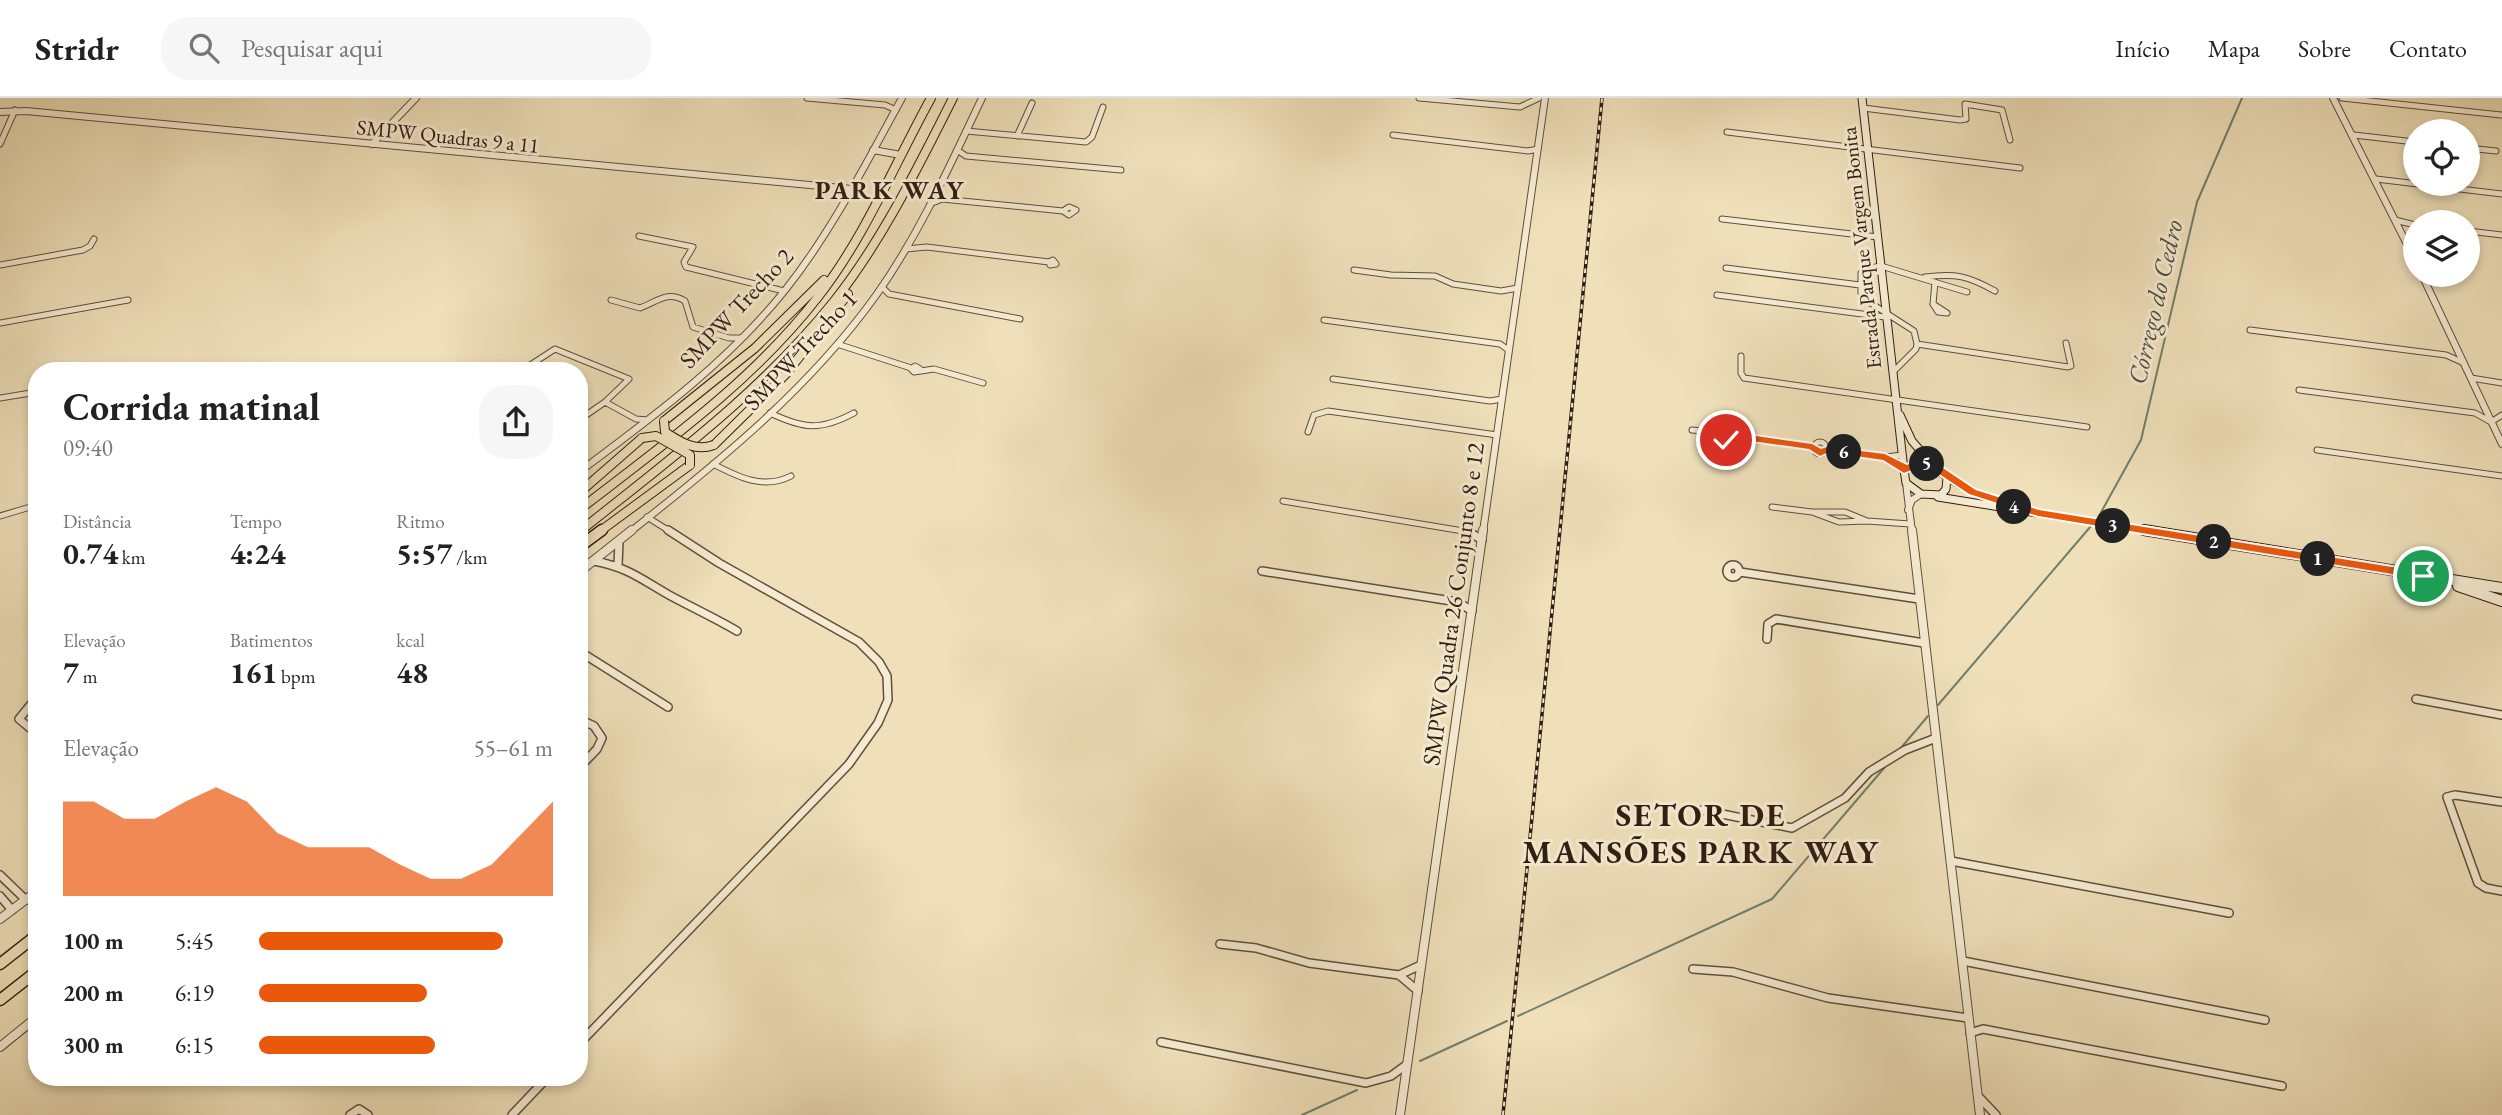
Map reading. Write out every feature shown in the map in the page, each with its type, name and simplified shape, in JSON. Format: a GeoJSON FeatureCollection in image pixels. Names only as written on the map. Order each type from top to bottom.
{"type":"FeatureCollection","features":[{"type":"Feature","properties":{"kind":"highway"},"geometry":{"type":"LineString","coordinates":[[588,503],[686,426],[787,333],[838,269],[866,225],[931,98]]}},
{"type":"Feature","properties":{"kind":"highway"},"geometry":{"type":"LineString","coordinates":[[838,269],[755,348],[664,421],[662,427],[665,432],[699,450],[714,445],[743,420],[806,350],[854,285],[953,98]]}},
{"type":"Feature","properties":{"kind":"highway"},"geometry":{"type":"LineString","coordinates":[[588,525],[705,432],[763,381],[834,302],[868,255]]}},
{"type":"Feature","properties":{"kind":"highway"},"geometry":{"type":"LineString","coordinates":[[588,485],[642,438],[656,436],[692,457],[690,465],[588,540]]}},
{"type":"Feature","properties":{"kind":"highway"},"geometry":{"type":"LineString","coordinates":[[0,964],[28,942]]}},
{"type":"Feature","properties":{"kind":"highway"},"geometry":{"type":"LineString","coordinates":[[0,1000],[28,978]]}},
{"type":"Feature","properties":{"kind":"main road","name":"Estrada Parque Vargem Bonita"},"geometry":{"type":"LineString","coordinates":[[1862,98],[1904,468]]}},
{"type":"Feature","properties":{"kind":"main road","name":"Estrada Parque Vargem Bonita"},"geometry":{"type":"LineString","coordinates":[[1896,397],[1900,416],[1912,441],[1933,465]]}},
{"type":"Feature","properties":{"kind":"main road"},"geometry":{"type":"LineString","coordinates":[[2038,513],[1985,498],[1947,477],[1933,465],[1918,464],[1904,468],[1906,483],[1921,494],[2423,576],[2502,588]]}},
{"type":"Feature","properties":{"kind":"main road"},"geometry":{"type":"LineString","coordinates":[[1938,497],[1947,488],[1947,477]]}},
{"type":"Feature","properties":{"kind":"main road"},"geometry":{"type":"LineString","coordinates":[[2423,576],[2502,601]]}},
{"type":"Feature","properties":{"kind":"street"},"geometry":{"type":"LineString","coordinates":[[372,144],[416,98]]}},
{"type":"Feature","properties":{"kind":"street"},"geometry":{"type":"LineString","coordinates":[[807,98],[885,105],[896,110]]}},
{"type":"Feature","properties":{"kind":"street","name":"SMPW Trecho 1"},"geometry":{"type":"LineString","coordinates":[[588,565],[713,464],[770,413],[837,344],[876,296],[906,249],[982,98]]}},
{"type":"Feature","properties":{"kind":"street"},"geometry":{"type":"LineString","coordinates":[[1419,98],[1520,107],[1539,98]]}},
{"type":"Feature","properties":{"kind":"street","name":"SMPW Quadra 26 Conjunto 8 e 12"},"geometry":{"type":"LineString","coordinates":[[1400,1115],[1501,407],[1504,347],[1509,341],[1517,297],[1545,98]]}},
{"type":"Feature","properties":{"kind":"street"},"geometry":{"type":"LineString","coordinates":[[2333,98],[2403,236]]}},
{"type":"Feature","properties":{"kind":"street"},"geometry":{"type":"LineString","coordinates":[[2342,98],[2502,114]]}},
{"type":"Feature","properties":{"kind":"street"},"geometry":{"type":"LineString","coordinates":[[885,105],[901,100]]}},
{"type":"Feature","properties":{"kind":"street","name":"SMPW Trecho 2"},"geometry":{"type":"LineString","coordinates":[[588,465],[648,420],[735,345],[787,288],[827,231],[901,100]]}},
{"type":"Feature","properties":{"kind":"street"},"geometry":{"type":"LineString","coordinates":[[1017,136],[1032,103]]}},
{"type":"Feature","properties":{"kind":"street"},"geometry":{"type":"LineString","coordinates":[[1863,108],[1961,120],[1966,119],[1965,104],[1995,107],[2002,110],[2010,140]]}},
{"type":"Feature","properties":{"kind":"street"},"geometry":{"type":"LineString","coordinates":[[967,131],[1086,142],[1091,137],[1103,107]]}},
{"type":"Feature","properties":{"kind":"street"},"geometry":{"type":"LineString","coordinates":[[0,144],[15,110]]}},
{"type":"Feature","properties":{"kind":"street","name":"SMPW Quadras 9 a 11"},"geometry":{"type":"LineString","coordinates":[[0,112],[15,110],[852,189]]}},
{"type":"Feature","properties":{"kind":"street"},"geometry":{"type":"LineString","coordinates":[[1727,132],[2020,167]]}},
{"type":"Feature","properties":{"kind":"street"},"geometry":{"type":"LineString","coordinates":[[1393,135],[1537,153]]}},
{"type":"Feature","properties":{"kind":"street"},"geometry":{"type":"LineString","coordinates":[[2354,135],[2403,141]]}},
{"type":"Feature","properties":{"kind":"street"},"geometry":{"type":"LineString","coordinates":[[2480,149],[2499,150],[2502,155]]}},
{"type":"Feature","properties":{"kind":"street"},"geometry":{"type":"LineString","coordinates":[[873,150],[901,155]]}},
{"type":"Feature","properties":{"kind":"street"},"geometry":{"type":"LineString","coordinates":[[957,150],[964,155]]}},
{"type":"Feature","properties":{"kind":"street"},"geometry":{"type":"LineString","coordinates":[[952,159],[964,155],[1121,170]]}},
{"type":"Feature","properties":{"kind":"street"},"geometry":{"type":"LineString","coordinates":[[2376,180],[2502,194]]}},
{"type":"Feature","properties":{"kind":"street"},"geometry":{"type":"LineString","coordinates":[[936,191],[942,199]]}},
{"type":"Feature","properties":{"kind":"street"},"geometry":{"type":"LineString","coordinates":[[929,205],[942,199],[1062,211]]}},
{"type":"Feature","properties":{"kind":"street"},"geometry":{"type":"LineString","coordinates":[[1722,219],[1878,237]]}},
{"type":"Feature","properties":{"kind":"street"},"geometry":{"type":"LineString","coordinates":[[2395,219],[2403,221]]}},
{"type":"Feature","properties":{"kind":"street"},"geometry":{"type":"LineString","coordinates":[[2399,228],[2403,227]]}},
{"type":"Feature","properties":{"kind":"street"},"geometry":{"type":"LineString","coordinates":[[2480,232],[2502,235]]}},
{"type":"Feature","properties":{"kind":"street"},"geometry":{"type":"LineString","coordinates":[[639,236],[693,247],[684,262],[686,267],[787,288]]}},
{"type":"Feature","properties":{"kind":"street"},"geometry":{"type":"LineString","coordinates":[[912,238],[927,247]]}},
{"type":"Feature","properties":{"kind":"street"},"geometry":{"type":"LineString","coordinates":[[0,265],[83,250],[90,246],[94,239]]}},
{"type":"Feature","properties":{"kind":"street"},"geometry":{"type":"LineString","coordinates":[[906,249],[927,247],[1049,262]]}},
{"type":"Feature","properties":{"kind":"street"},"geometry":{"type":"LineString","coordinates":[[1893,372],[1916,349],[1914,331],[1886,316],[1866,300],[1860,285],[1861,272],[1881,265],[1967,292]]}},
{"type":"Feature","properties":{"kind":"street"},"geometry":{"type":"LineString","coordinates":[[1726,268],[1860,285]]}},
{"type":"Feature","properties":{"kind":"street"},"geometry":{"type":"LineString","coordinates":[[1354,271],[1435,276],[1457,284],[1504,292],[1517,297]]}},
{"type":"Feature","properties":{"kind":"street"},"geometry":{"type":"LineString","coordinates":[[1922,277],[1947,274],[1969,277],[1995,290]]}},
{"type":"Feature","properties":{"kind":"street"},"geometry":{"type":"LineString","coordinates":[[1933,304],[1932,290],[1935,282]]}},
{"type":"Feature","properties":{"kind":"street"},"geometry":{"type":"LineString","coordinates":[[882,287],[889,293]]}},
{"type":"Feature","properties":{"kind":"street"},"geometry":{"type":"LineString","coordinates":[[2428,287],[2502,444]]}},
{"type":"Feature","properties":{"kind":"street"},"geometry":{"type":"LineString","coordinates":[[1504,292],[1518,288]]}},
{"type":"Feature","properties":{"kind":"street"},"geometry":{"type":"LineString","coordinates":[[876,296],[889,293],[1020,319]]}},
{"type":"Feature","properties":{"kind":"street"},"geometry":{"type":"LineString","coordinates":[[611,300],[640,308],[659,296],[673,295],[684,300],[693,327],[729,338],[742,338]]}},
{"type":"Feature","properties":{"kind":"street"},"geometry":{"type":"LineString","coordinates":[[1717,295],[1886,316]]}},
{"type":"Feature","properties":{"kind":"street"},"geometry":{"type":"LineString","coordinates":[[0,323],[128,300]]}},
{"type":"Feature","properties":{"kind":"street"},"geometry":{"type":"LineString","coordinates":[[1324,320],[1504,347]]}},
{"type":"Feature","properties":{"kind":"street"},"geometry":{"type":"LineString","coordinates":[[2250,330],[2446,355],[2464,363]]}},
{"type":"Feature","properties":{"kind":"street"},"geometry":{"type":"LineString","coordinates":[[729,338],[735,345]]}},
{"type":"Feature","properties":{"kind":"street"},"geometry":{"type":"LineString","coordinates":[[1917,344],[2068,367],[2071,366],[2071,361],[2066,343]]}},
{"type":"Feature","properties":{"kind":"street"},"geometry":{"type":"LineString","coordinates":[[837,344],[911,368],[917,366],[920,369],[937,370],[983,383]]}},
{"type":"Feature","properties":{"kind":"street"},"geometry":{"type":"LineString","coordinates":[[2446,355],[2457,349]]}},
{"type":"Feature","properties":{"kind":"street"},"geometry":{"type":"LineString","coordinates":[[533,362],[550,350],[557,350],[587,362]]}},
{"type":"Feature","properties":{"kind":"street"},"geometry":{"type":"LineString","coordinates":[[1741,356],[1741,373],[1744,378],[1896,397],[2087,427]]}},
{"type":"Feature","properties":{"kind":"street"},"geometry":{"type":"LineString","coordinates":[[588,362],[629,379],[588,414]]}},
{"type":"Feature","properties":{"kind":"street"},"geometry":{"type":"LineString","coordinates":[[2471,378],[2502,383]]}},
{"type":"Feature","properties":{"kind":"street"},"geometry":{"type":"LineString","coordinates":[[1333,379],[1490,401],[1502,399]]}},
{"type":"Feature","properties":{"kind":"street"},"geometry":{"type":"LineString","coordinates":[[2299,390],[2475,413],[2491,422]]}},
{"type":"Feature","properties":{"kind":"street"},"geometry":{"type":"LineString","coordinates":[[0,398],[28,393]]}},
{"type":"Feature","properties":{"kind":"street"},"geometry":{"type":"LineString","coordinates":[[1490,401],[1501,407]]}},
{"type":"Feature","properties":{"kind":"street"},"geometry":{"type":"LineString","coordinates":[[605,402],[636,419],[648,420]]}},
{"type":"Feature","properties":{"kind":"street"},"geometry":{"type":"LineString","coordinates":[[2475,413],[2485,408],[2502,415]]}},
{"type":"Feature","properties":{"kind":"street"},"geometry":{"type":"LineString","coordinates":[[1308,432],[1314,415],[1328,411],[1497,435]]}},
{"type":"Feature","properties":{"kind":"street"},"geometry":{"type":"LineString","coordinates":[[770,413],[798,426],[814,428],[832,425],[854,413]]}},
{"type":"Feature","properties":{"kind":"street"},"geometry":{"type":"LineString","coordinates":[[2491,422],[2502,415]]}},
{"type":"Feature","properties":{"kind":"street"},"geometry":{"type":"LineString","coordinates":[[636,419],[638,427]]}},
{"type":"Feature","properties":{"kind":"street"},"geometry":{"type":"LineString","coordinates":[[1692,430],[1721,433],[1726,440],[1732,440],[1735,436],[1812,447],[1819,443],[1827,449],[1885,457],[1902,454]]}},
{"type":"Feature","properties":{"kind":"street"},"geometry":{"type":"LineString","coordinates":[[2317,450],[2501,475]]}},
{"type":"Feature","properties":{"kind":"street"},"geometry":{"type":"LineString","coordinates":[[1885,457],[1904,468]]}},
{"type":"Feature","properties":{"kind":"street"},"geometry":{"type":"LineString","coordinates":[[713,464],[750,481],[775,484],[791,476]]}},
{"type":"Feature","properties":{"kind":"street"},"geometry":{"type":"LineString","coordinates":[[1906,483],[1980,1115]]}},
{"type":"Feature","properties":{"kind":"street"},"geometry":{"type":"LineString","coordinates":[[1908,510],[1912,500],[1921,494]]}},
{"type":"Feature","properties":{"kind":"street"},"geometry":{"type":"LineString","coordinates":[[1283,501],[1465,530],[1482,540]]}},
{"type":"Feature","properties":{"kind":"street"},"geometry":{"type":"LineString","coordinates":[[1772,507],[1812,512],[1834,521],[1910,524]]}},
{"type":"Feature","properties":{"kind":"street"},"geometry":{"type":"LineString","coordinates":[[0,516],[28,508]]}},
{"type":"Feature","properties":{"kind":"street"},"geometry":{"type":"LineString","coordinates":[[588,1035],[849,764],[878,724],[887,704],[887,675],[874,656],[859,642],[719,563],[647,517]]}},
{"type":"Feature","properties":{"kind":"street"},"geometry":{"type":"LineString","coordinates":[[1465,530],[1484,524]]}},
{"type":"Feature","properties":{"kind":"street"},"geometry":{"type":"LineString","coordinates":[[618,565],[619,542]]}},
{"type":"Feature","properties":{"kind":"street"},"geometry":{"type":"LineString","coordinates":[[594,561],[618,565],[737,631]]}},
{"type":"Feature","properties":{"kind":"street"},"geometry":{"type":"LineString","coordinates":[[1262,570],[1458,602],[1472,611]]}},
{"type":"Feature","properties":{"kind":"street"},"geometry":{"type":"LineString","coordinates":[[1740,572],[1919,599]]}},
{"type":"Feature","properties":{"kind":"street"},"geometry":{"type":"LineString","coordinates":[[1458,602],[1474,597]]}},
{"type":"Feature","properties":{"kind":"street"},"geometry":{"type":"LineString","coordinates":[[1767,639],[1768,624],[1776,619],[1924,643]]}},
{"type":"Feature","properties":{"kind":"street"},"geometry":{"type":"LineString","coordinates":[[588,657],[668,707]]}},
{"type":"Feature","properties":{"kind":"street"},"geometry":{"type":"LineString","coordinates":[[2416,699],[2502,715]]}},
{"type":"Feature","properties":{"kind":"street"},"geometry":{"type":"LineString","coordinates":[[28,708],[19,719],[28,726]]}},
{"type":"Feature","properties":{"kind":"street"},"geometry":{"type":"LineString","coordinates":[[588,723],[594,726],[602,738],[588,758]]}},
{"type":"Feature","properties":{"kind":"street"},"geometry":{"type":"LineString","coordinates":[[1702,810],[1792,828],[1845,798],[1869,772],[1905,750],[1936,738]]}},
{"type":"Feature","properties":{"kind":"street"},"geometry":{"type":"LineString","coordinates":[[2502,802],[2455,795],[2447,797],[2478,883],[2486,888],[2502,891]]}},
{"type":"Feature","properties":{"kind":"street"},"geometry":{"type":"LineString","coordinates":[[1951,861],[2229,913]]}},
{"type":"Feature","properties":{"kind":"street"},"geometry":{"type":"LineString","coordinates":[[0,875],[26,900],[0,919]]}},
{"type":"Feature","properties":{"kind":"street"},"geometry":{"type":"LineString","coordinates":[[0,896],[12,910]]}},
{"type":"Feature","properties":{"kind":"street"},"geometry":{"type":"LineString","coordinates":[[1220,944],[1256,948],[1310,963],[1399,975],[1422,965]]}},
{"type":"Feature","properties":{"kind":"street"},"geometry":{"type":"LineString","coordinates":[[1963,961],[2264,1020]]}},
{"type":"Feature","properties":{"kind":"street"},"geometry":{"type":"LineString","coordinates":[[1693,969],[1733,972],[1828,998],[1968,1017],[1983,1030]]}},
{"type":"Feature","properties":{"kind":"street"},"geometry":{"type":"LineString","coordinates":[[1399,975],[1418,991]]}},
{"type":"Feature","properties":{"kind":"street"},"geometry":{"type":"LineString","coordinates":[[0,1047],[28,1024]]}},
{"type":"Feature","properties":{"kind":"street"},"geometry":{"type":"LineString","coordinates":[[1970,1033],[1983,1030],[2282,1086]]}},
{"type":"Feature","properties":{"kind":"street"},"geometry":{"type":"LineString","coordinates":[[1161,1042],[1356,1082],[1374,1082],[1391,1076],[1406,1065]]}},
{"type":"Feature","properties":{"kind":"street"},"geometry":{"type":"LineString","coordinates":[[1391,1076],[1404,1088]]}},
{"type":"Feature","properties":{"kind":"street"},"geometry":{"type":"LineString","coordinates":[[512,1115],[539,1086]]}},
{"type":"Feature","properties":{"kind":"street"},"geometry":{"type":"LineString","coordinates":[[1978,1096],[1996,1115]]}},
{"type":"Feature","properties":{"kind":"street"},"geometry":{"type":"LineString","coordinates":[[350,1115],[359,1109],[368,1115]]}},
{"type":"Feature","properties":{"kind":"waterway","name":"Córrego do Cedro"},"geometry":{"type":"LineString","coordinates":[[2099,516],[2141,440],[2197,202],[2242,98]]}},
{"type":"Feature","properties":{"kind":"waterway"},"geometry":{"type":"LineString","coordinates":[[1938,705],[2091,526]]}},
{"type":"Feature","properties":{"kind":"waterway"},"geometry":{"type":"LineString","coordinates":[[1900,749],[1928,716]]}},
{"type":"Feature","properties":{"kind":"waterway"},"geometry":{"type":"LineString","coordinates":[[1518,1016],[1772,899],[1885,767]]}},
{"type":"Feature","properties":{"kind":"waterway"},"geometry":{"type":"LineString","coordinates":[[1420,1061],[1507,1021]]}},
{"type":"Feature","properties":{"kind":"waterway"},"geometry":{"type":"LineString","coordinates":[[1302,1115],[1357,1090]]}},
{"type":"Feature","properties":{"kind":"railway"},"geometry":{"type":"LineString","coordinates":[[1503,1115],[1602,98]]}},
{"type":"Feature","properties":{"kind":"district","name":"PARK WAY"},"geometry":{"type":"Point","coordinates":[890,190]}},
{"type":"Feature","properties":{"kind":"district","name":"SETOR DE MANSÕES PARK WAY"},"geometry":{"type":"Point","coordinates":[1701,834]}},
{"type":"Feature","properties":{"kind":"route"},"geometry":{"type":"LineString","coordinates":[[1726,440],[1732,440],[1735,436],[1812,447],[1820,453],[1827,449],[1885,457],[1904,470],[1912,465],[1933,465],[1972,492],[2038,513],[2423,576]]}}]}
